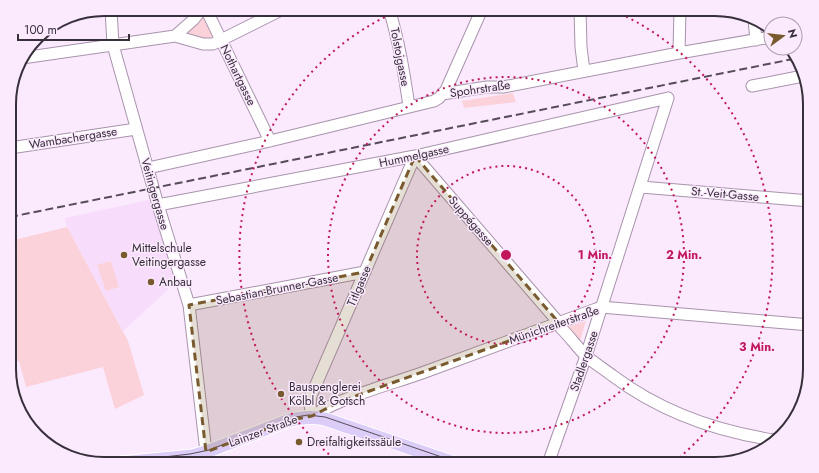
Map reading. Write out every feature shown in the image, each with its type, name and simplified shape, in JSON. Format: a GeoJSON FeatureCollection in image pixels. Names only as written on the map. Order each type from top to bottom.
{"type":"FeatureCollection","features":[{"type":"Feature","properties":{"kind":"main road","name":"Lainzer Straße"},"geometry":{"type":"LineString","coordinates":[[187,457],[206,452],[299,417],[312,416],[325,419],[436,457]]}},
{"type":"Feature","properties":{"kind":"street","name":"Veitingergasse"},"geometry":{"type":"LineString","coordinates":[[111,16],[113,45],[136,129],[190,306],[206,452]]}},
{"type":"Feature","properties":{"kind":"street"},"geometry":{"type":"LineString","coordinates":[[175,36],[197,16]]}},
{"type":"Feature","properties":{"kind":"street","name":"Nothartgasse"},"geometry":{"type":"LineString","coordinates":[[209,16],[270,141]]}},
{"type":"Feature","properties":{"kind":"street"},"geometry":{"type":"LineString","coordinates":[[30,57],[175,36],[207,45],[213,44],[269,16]]}},
{"type":"Feature","properties":{"kind":"street","name":"Tolstojgasse"},"geometry":{"type":"LineString","coordinates":[[391,16],[401,54],[409,106]]}},
{"type":"Feature","properties":{"kind":"street"},"geometry":{"type":"LineString","coordinates":[[442,94],[449,84],[479,16]]}},
{"type":"Feature","properties":{"kind":"street"},"geometry":{"type":"LineString","coordinates":[[580,16],[581,47],[584,71]]}},
{"type":"Feature","properties":{"kind":"street"},"geometry":{"type":"LineString","coordinates":[[679,53],[680,16]]}},
{"type":"Feature","properties":{"kind":"street"},"geometry":{"type":"LineString","coordinates":[[755,26],[756,40]]}},
{"type":"Feature","properties":{"kind":"street","name":"Spohrstraße"},"geometry":{"type":"LineString","coordinates":[[148,168],[270,141],[434,101],[442,94],[503,86],[763,39]]}},
{"type":"Feature","properties":{"kind":"street"},"geometry":{"type":"LineString","coordinates":[[752,86],[798,77]]}},
{"type":"Feature","properties":{"kind":"street","name":"Hummelgasse"},"geometry":{"type":"LineString","coordinates":[[158,205],[415,156],[668,98]]}},
{"type":"Feature","properties":{"kind":"street","name":"Stadlergasse"},"geometry":{"type":"LineString","coordinates":[[550,457],[586,356],[641,187],[668,98]]}},
{"type":"Feature","properties":{"kind":"street","name":"Wambachergasse"},"geometry":{"type":"LineString","coordinates":[[16,147],[136,129]]}},
{"type":"Feature","properties":{"kind":"street","name":"Titlgasse"},"geometry":{"type":"LineString","coordinates":[[312,416],[310,405],[311,396],[415,156]]}},
{"type":"Feature","properties":{"kind":"street","name":"Suppégasse"},"geometry":{"type":"LineString","coordinates":[[415,156],[586,356],[624,384],[663,407],[684,417],[715,428],[746,436],[768,439]]}},
{"type":"Feature","properties":{"kind":"street","name":"St.-Veit-Gasse"},"geometry":{"type":"LineString","coordinates":[[641,187],[803,200]]}},
{"type":"Feature","properties":{"kind":"street","name":"Sebastian-Brunner-Gasse"},"geometry":{"type":"LineString","coordinates":[[190,306],[365,272]]}},
{"type":"Feature","properties":{"kind":"street","name":"Münichreiterstraße"},"geometry":{"type":"LineString","coordinates":[[312,416],[339,402],[601,307],[803,324]]}},
{"type":"Feature","properties":{"kind":"highlighted area"},"geometry":{"type":"Polygon","coordinates":[[[415,156],[559,323],[339,402],[312,416],[287,421],[206,452],[189,305],[365,272],[415,156]]]}},
{"type":"Feature","properties":{"kind":"shaded area"},"geometry":{"type":"Polygon","coordinates":[[[201,16],[204,16],[215,37],[211,41],[189,35],[188,31],[201,16]]]}},
{"type":"Feature","properties":{"kind":"shaded area"},"geometry":{"type":"Polygon","coordinates":[[[513,93],[516,102],[464,108],[462,101],[513,93]]]}},
{"type":"Feature","properties":{"kind":"shaded area","name":"Mittelschule Veitingergasse"},"geometry":{"type":"Polygon","coordinates":[[[149,200],[176,282],[123,331],[67,227],[65,218],[149,200]]]}},
{"type":"Feature","properties":{"kind":"shaded area"},"geometry":{"type":"Polygon","coordinates":[[[67,227],[128,341],[144,395],[115,409],[103,367],[26,387],[19,361],[16,361],[16,240],[67,227]]]}},
{"type":"Feature","properties":{"kind":"shaded area"},"geometry":{"type":"Polygon","coordinates":[[[111,261],[119,287],[106,291],[97,265],[111,261]]]}},
{"type":"Feature","properties":{"kind":"shaded area"},"geometry":{"type":"Polygon","coordinates":[[[586,321],[580,341],[579,341],[567,327],[586,321]]]}},
{"type":"Feature","properties":{"kind":"tram line"},"geometry":{"type":"LineString","coordinates":[[164,457],[209,450],[296,417],[308,415],[325,417],[442,457]]}},
{"type":"Feature","properties":{"kind":"railway"},"geometry":{"type":"LineString","coordinates":[[16,216],[791,59]]}},
{"type":"Feature","properties":{"kind":"place","name":"Mittelschule Veitingergasse"},"geometry":{"type":"Point","coordinates":[124,255]}},
{"type":"Feature","properties":{"kind":"place","name":"Anbau"},"geometry":{"type":"Point","coordinates":[151,282]}},
{"type":"Feature","properties":{"kind":"place","name":"Bauspenglerei Kölbl & Gotsch"},"geometry":{"type":"Point","coordinates":[281,394]}},
{"type":"Feature","properties":{"kind":"place","name":"Dreifaltigkeitssäule"},"geometry":{"type":"Point","coordinates":[299,442]}}]}
